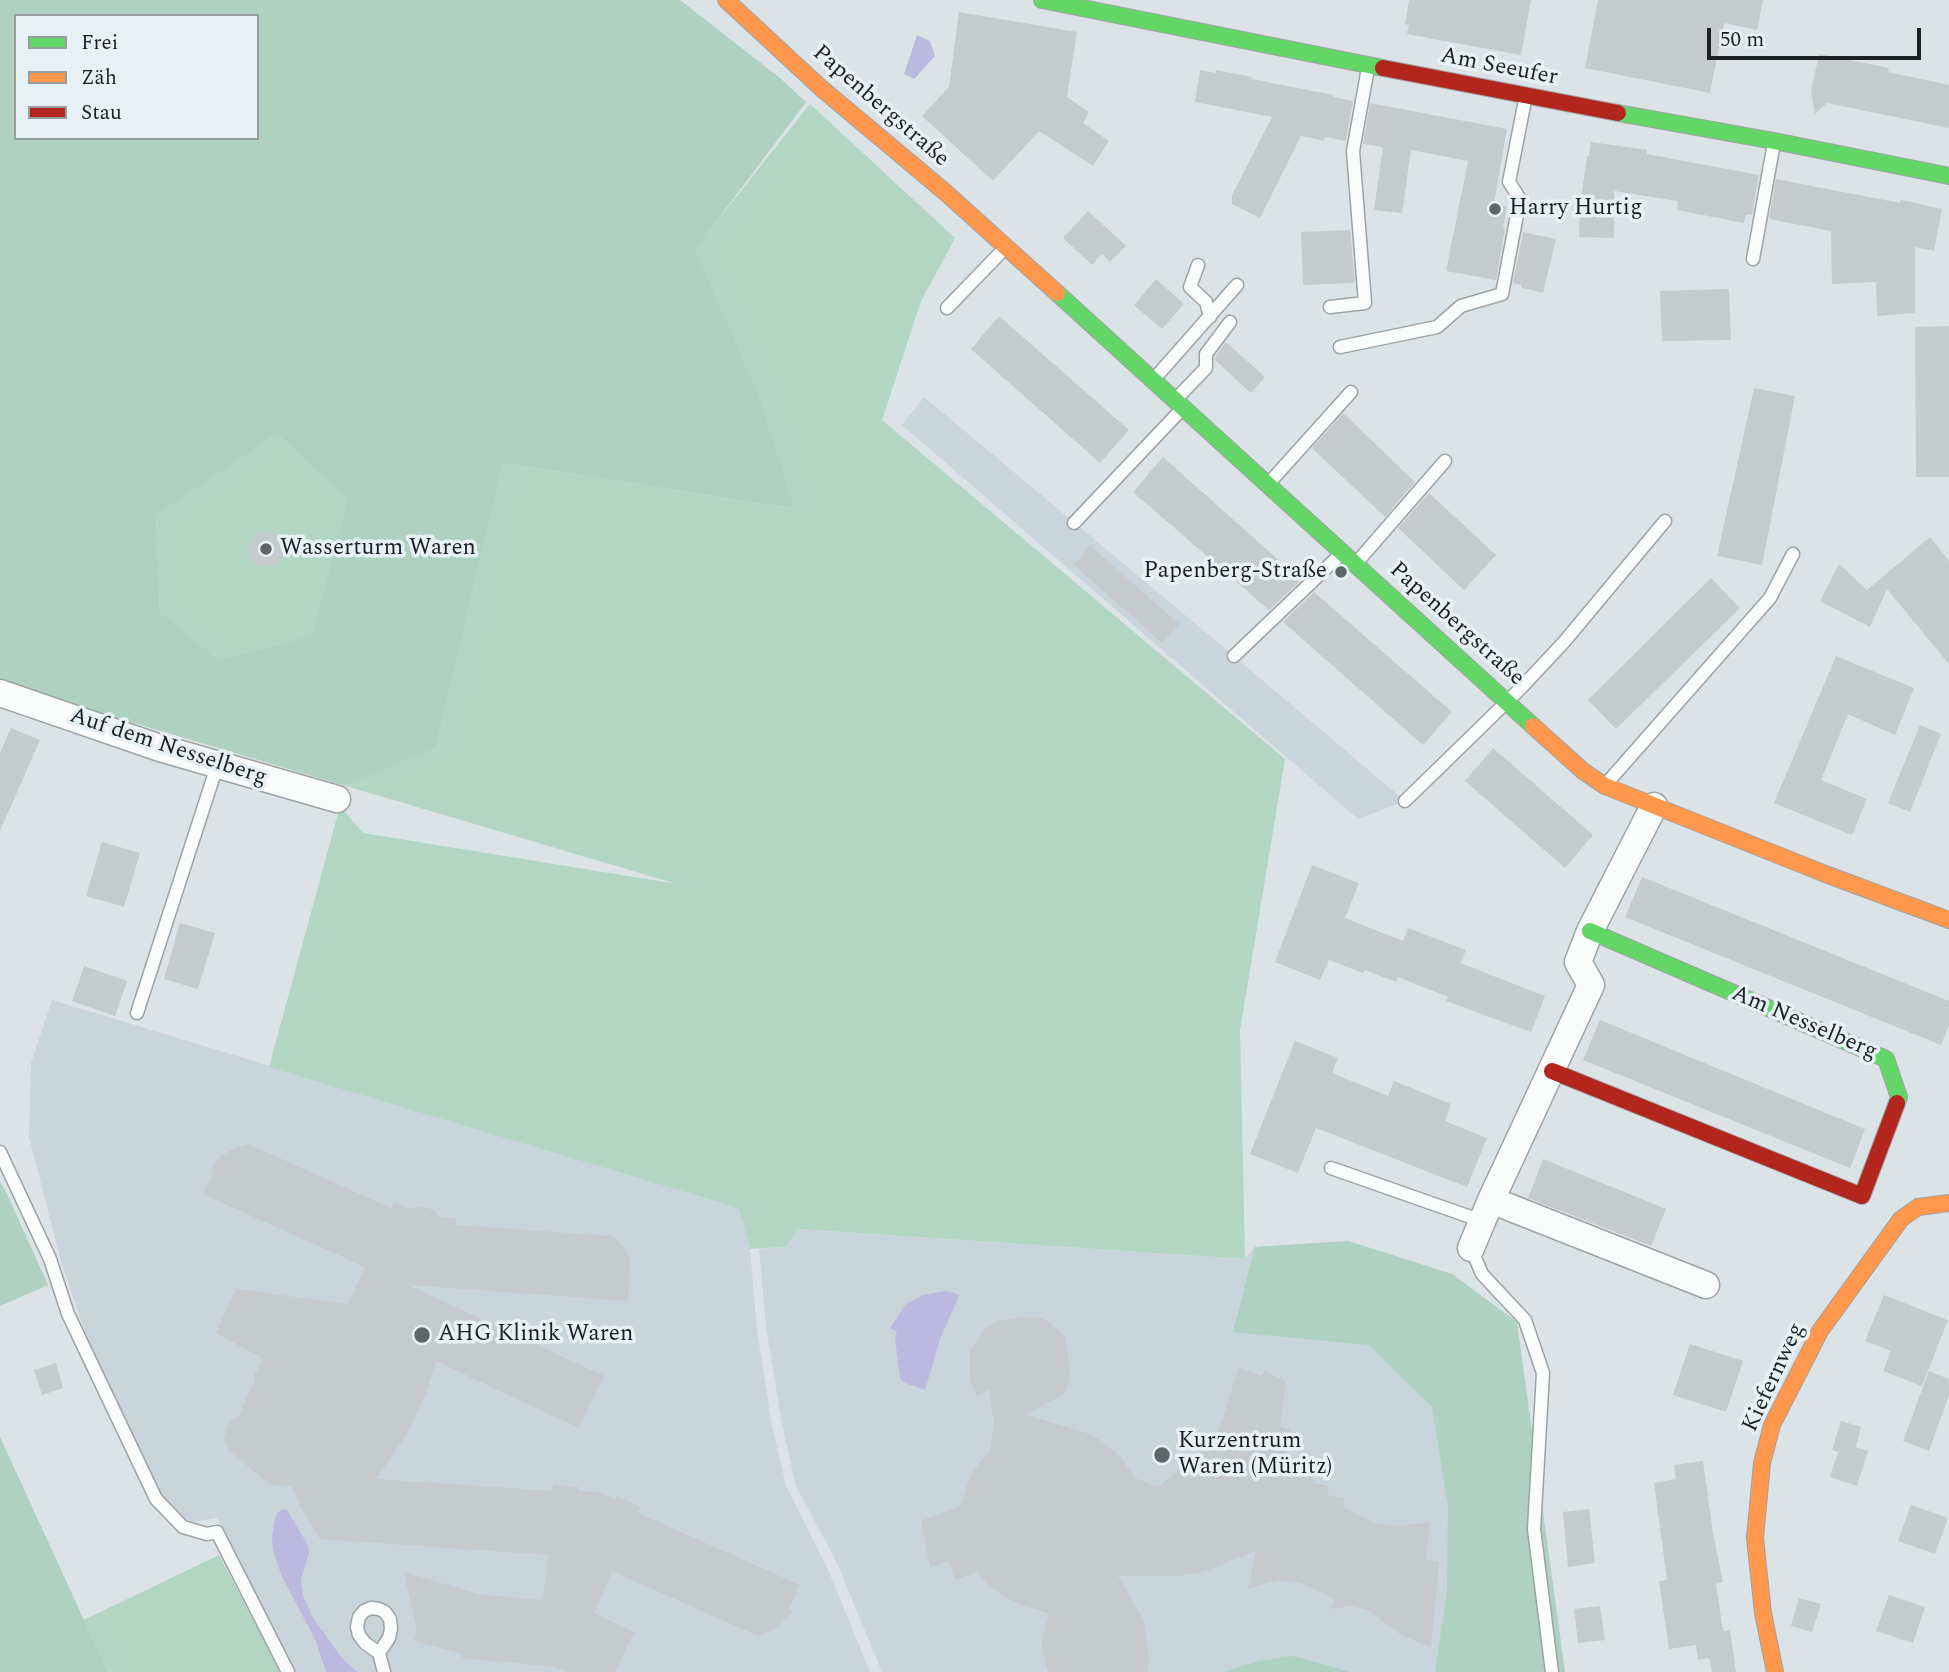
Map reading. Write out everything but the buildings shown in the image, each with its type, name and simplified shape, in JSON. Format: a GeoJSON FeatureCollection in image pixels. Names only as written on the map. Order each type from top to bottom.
{"type":"FeatureCollection","features":[{"type":"Feature","properties":{"kind":"street","name":"Papenbergstraße"},"geometry":{"type":"LineString","coordinates":[[726,0],[821,88],[945,192],[1583,771],[1605,786],[1654,806],[1949,920]]}},
{"type":"Feature","properties":{"kind":"street","name":"Am Seeufer"},"geometry":{"type":"LineString","coordinates":[[1042,0],[1949,176]]}},
{"type":"Feature","properties":{"kind":"street","name":"Auf dem Nesselberg"},"geometry":{"type":"LineString","coordinates":[[0,693],[217,766],[337,799]]}},
{"type":"Feature","properties":{"kind":"street"},"geometry":{"type":"LineString","coordinates":[[1471,1248],[1486,1210],[1591,985],[1578,962],[1590,931],[1654,806]]}},
{"type":"Feature","properties":{"kind":"street","name":"Am Nesselberg"},"geometry":{"type":"LineString","coordinates":[[1552,1071],[1861,1196],[1899,1097],[1886,1059],[1590,931]]}},
{"type":"Feature","properties":{"kind":"street","name":"Kiefernweg"},"geometry":{"type":"LineString","coordinates":[[1775,1672],[1763,1613],[1755,1538],[1762,1463],[1772,1425],[1820,1331],[1901,1219],[1918,1207],[1949,1202]]}},
{"type":"Feature","properties":{"kind":"street"},"geometry":{"type":"LineString","coordinates":[[1486,1210],[1706,1285]]}},
{"type":"Feature","properties":{"kind":"lane"},"geometry":{"type":"LineString","coordinates":[[1330,307],[1365,303],[1353,151],[1369,65]]}},
{"type":"Feature","properties":{"kind":"lane"},"geometry":{"type":"LineString","coordinates":[[1340,346],[1437,327],[1461,306],[1502,294],[1520,199],[1509,182],[1526,96]]}},
{"type":"Feature","properties":{"kind":"lane"},"geometry":{"type":"LineString","coordinates":[[1753,259],[1774,141]]}},
{"type":"Feature","properties":{"kind":"lane"},"geometry":{"type":"LineString","coordinates":[[947,308],[1005,247]]}},
{"type":"Feature","properties":{"kind":"lane"},"geometry":{"type":"LineString","coordinates":[[1198,265],[1190,287],[1206,302],[1210,317]]}},
{"type":"Feature","properties":{"kind":"lane"},"geometry":{"type":"LineString","coordinates":[[1153,381],[1237,285]]}},
{"type":"Feature","properties":{"kind":"lane"},"geometry":{"type":"LineString","coordinates":[[1074,523],[1178,405],[1206,368],[1206,354],[1230,322]]}},
{"type":"Feature","properties":{"kind":"lane"},"geometry":{"type":"LineString","coordinates":[[1268,485],[1351,392]]}},
{"type":"Feature","properties":{"kind":"lane"},"geometry":{"type":"LineString","coordinates":[[1356,564],[1445,461]]}},
{"type":"Feature","properties":{"kind":"lane"},"geometry":{"type":"LineString","coordinates":[[1405,801],[1507,702],[1564,642],[1665,521]]}},
{"type":"Feature","properties":{"kind":"lane"},"geometry":{"type":"LineString","coordinates":[[1234,656],[1342,552]]}},
{"type":"Feature","properties":{"kind":"lane"},"geometry":{"type":"LineString","coordinates":[[1605,786],[1770,598],[1793,554]]}},
{"type":"Feature","properties":{"kind":"lane"},"geometry":{"type":"LineString","coordinates":[[137,1013],[217,766]]}},
{"type":"Feature","properties":{"kind":"lane"},"geometry":{"type":"LineString","coordinates":[[0,1152],[50,1259],[68,1314],[156,1499],[183,1527],[207,1534],[217,1532],[288,1672]]}},
{"type":"Feature","properties":{"kind":"lane"},"geometry":{"type":"LineString","coordinates":[[1331,1168],[1486,1210]]}},
{"type":"Feature","properties":{"kind":"lane"},"geometry":{"type":"LineString","coordinates":[[1471,1248],[1482,1274],[1525,1320],[1543,1373],[1534,1529],[1552,1672]]}},
{"type":"Feature","properties":{"kind":"lane"},"geometry":{"type":"LineString","coordinates":[[379,1653],[384,1672]]}},
{"type":"Feature","properties":{"kind":"shaded area"},"geometry":{"type":"Polygon","coordinates":[[[924,397],[1405,801],[1358,819],[902,425],[924,397]]]}},
{"type":"Feature","properties":{"kind":"shaded area","name":"AHG Klinik Waren"},"geometry":{"type":"Polygon","coordinates":[[[52,1000],[740,1208],[750,1249],[757,1330],[772,1426],[786,1485],[829,1572],[870,1672],[295,1672],[217,1518],[193,1522],[180,1517],[157,1488],[87,1339],[61,1261],[29,1137],[31,1063],[52,1000]]]}},
{"type":"Feature","properties":{"kind":"shaded area","name":"Kurzentrum Waren (Müritz)"},"geometry":{"type":"Polygon","coordinates":[[[797,1229],[1244,1259],[1255,1247],[1348,1241],[1452,1274],[1560,1672],[882,1672],[837,1563],[796,1486],[782,1424],[766,1327],[759,1249],[785,1247],[797,1229]]]}},
{"type":"Feature","properties":{"kind":"green space"},"geometry":{"type":"Polygon","coordinates":[[[0,0],[680,0],[780,78],[806,102],[695,250],[760,398],[794,509],[503,463],[436,748],[346,786],[47,697],[0,679],[0,0]],[[277,434],[156,516],[160,613],[219,660],[312,635],[347,500],[277,434]]]}},
{"type":"Feature","properties":{"kind":"green space"},"geometry":{"type":"Polygon","coordinates":[[[810,104],[955,238],[921,301],[882,420],[1285,759],[1240,1030],[1245,1259],[798,1229],[785,1247],[750,1249],[739,1208],[269,1067],[340,806],[363,833],[677,884],[346,786],[436,748],[503,463],[793,509],[760,398],[694,250],[810,104]]]}},
{"type":"Feature","properties":{"kind":"green space"},"geometry":{"type":"Polygon","coordinates":[[[277,434],[347,500],[312,635],[219,660],[160,614],[156,516],[277,434]]]}},
{"type":"Feature","properties":{"kind":"green space"},"geometry":{"type":"Polygon","coordinates":[[[0,1182],[48,1285],[0,1306],[0,1182]]]}},
{"type":"Feature","properties":{"kind":"green space"},"geometry":{"type":"Polygon","coordinates":[[[1348,1241],[1452,1274],[1517,1322],[1565,1672],[1435,1672],[1447,1590],[1448,1506],[1432,1407],[1369,1345],[1233,1332],[1255,1247],[1348,1241]]]}},
{"type":"Feature","properties":{"kind":"green space"},"geometry":{"type":"Polygon","coordinates":[[[0,1437],[84,1620],[108,1672],[0,1672],[0,1437]]]}},
{"type":"Feature","properties":{"kind":"green space"},"geometry":{"type":"Polygon","coordinates":[[[219,1555],[281,1672],[108,1672],[84,1620],[219,1555]]]}},
{"type":"Feature","properties":{"kind":"green space"},"geometry":{"type":"Polygon","coordinates":[[[1293,1656],[1351,1672],[1223,1672],[1259,1661],[1293,1656]]]}},
{"type":"Feature","properties":{"kind":"water"},"geometry":{"type":"Polygon","coordinates":[[[917,35],[930,41],[935,56],[914,79],[904,74],[917,35]]]}},
{"type":"Feature","properties":{"kind":"water"},"geometry":{"type":"Polygon","coordinates":[[[945,1291],[959,1296],[940,1339],[925,1390],[905,1383],[900,1378],[895,1339],[897,1332],[890,1328],[906,1304],[923,1295],[945,1291]]]}},
{"type":"Feature","properties":{"kind":"water"},"geometry":{"type":"Polygon","coordinates":[[[284,1509],[308,1545],[309,1553],[301,1580],[303,1596],[312,1616],[341,1657],[357,1672],[326,1672],[315,1639],[282,1577],[273,1550],[272,1536],[275,1518],[278,1512],[284,1509]]]}},
{"type":"Feature","properties":{"kind":"traffic: fast"},"geometry":{"type":"LineString","coordinates":[[1042,0],[1383,68]]}},
{"type":"Feature","properties":{"kind":"traffic: fast"},"geometry":{"type":"LineString","coordinates":[[1618,113],[1949,176]]}},
{"type":"Feature","properties":{"kind":"traffic: fast"},"geometry":{"type":"LineString","coordinates":[[1057,293],[1533,726]]}},
{"type":"Feature","properties":{"kind":"traffic: fast"},"geometry":{"type":"LineString","coordinates":[[1590,931],[1886,1059],[1899,1097],[1897,1103]]}},
{"type":"Feature","properties":{"kind":"traffic: slow"},"geometry":{"type":"LineString","coordinates":[[726,0],[821,88],[945,192],[1057,293]]}},
{"type":"Feature","properties":{"kind":"traffic: slow"},"geometry":{"type":"LineString","coordinates":[[1533,726],[1583,771],[1605,786],[1949,920]]}},
{"type":"Feature","properties":{"kind":"traffic: slow"},"geometry":{"type":"LineString","coordinates":[[1775,1672],[1763,1613],[1755,1538],[1762,1463],[1772,1425],[1820,1331],[1901,1219],[1918,1207],[1949,1203]]}},
{"type":"Feature","properties":{"kind":"traffic: jam"},"geometry":{"type":"LineString","coordinates":[[1383,68],[1618,113]]}},
{"type":"Feature","properties":{"kind":"traffic: jam"},"geometry":{"type":"LineString","coordinates":[[1552,1071],[1862,1196],[1897,1103]]}},
{"type":"Feature","properties":{"kind":"place","name":"Harry Hurtig"},"geometry":{"type":"Point","coordinates":[1495,209]}},
{"type":"Feature","properties":{"kind":"place","name":"Wasserturm Waren"},"geometry":{"type":"Point","coordinates":[266,549]}},
{"type":"Feature","properties":{"kind":"place","name":"Papenberg-Straße"},"geometry":{"type":"Point","coordinates":[1341,572]}},
{"type":"Feature","properties":{"kind":"place","name":"AHG Klinik Waren"},"geometry":{"type":"Point","coordinates":[422,1335]}},
{"type":"Feature","properties":{"kind":"place","name":"Kurzentrum Waren (Müritz)"},"geometry":{"type":"Point","coordinates":[1162,1455]}}]}
